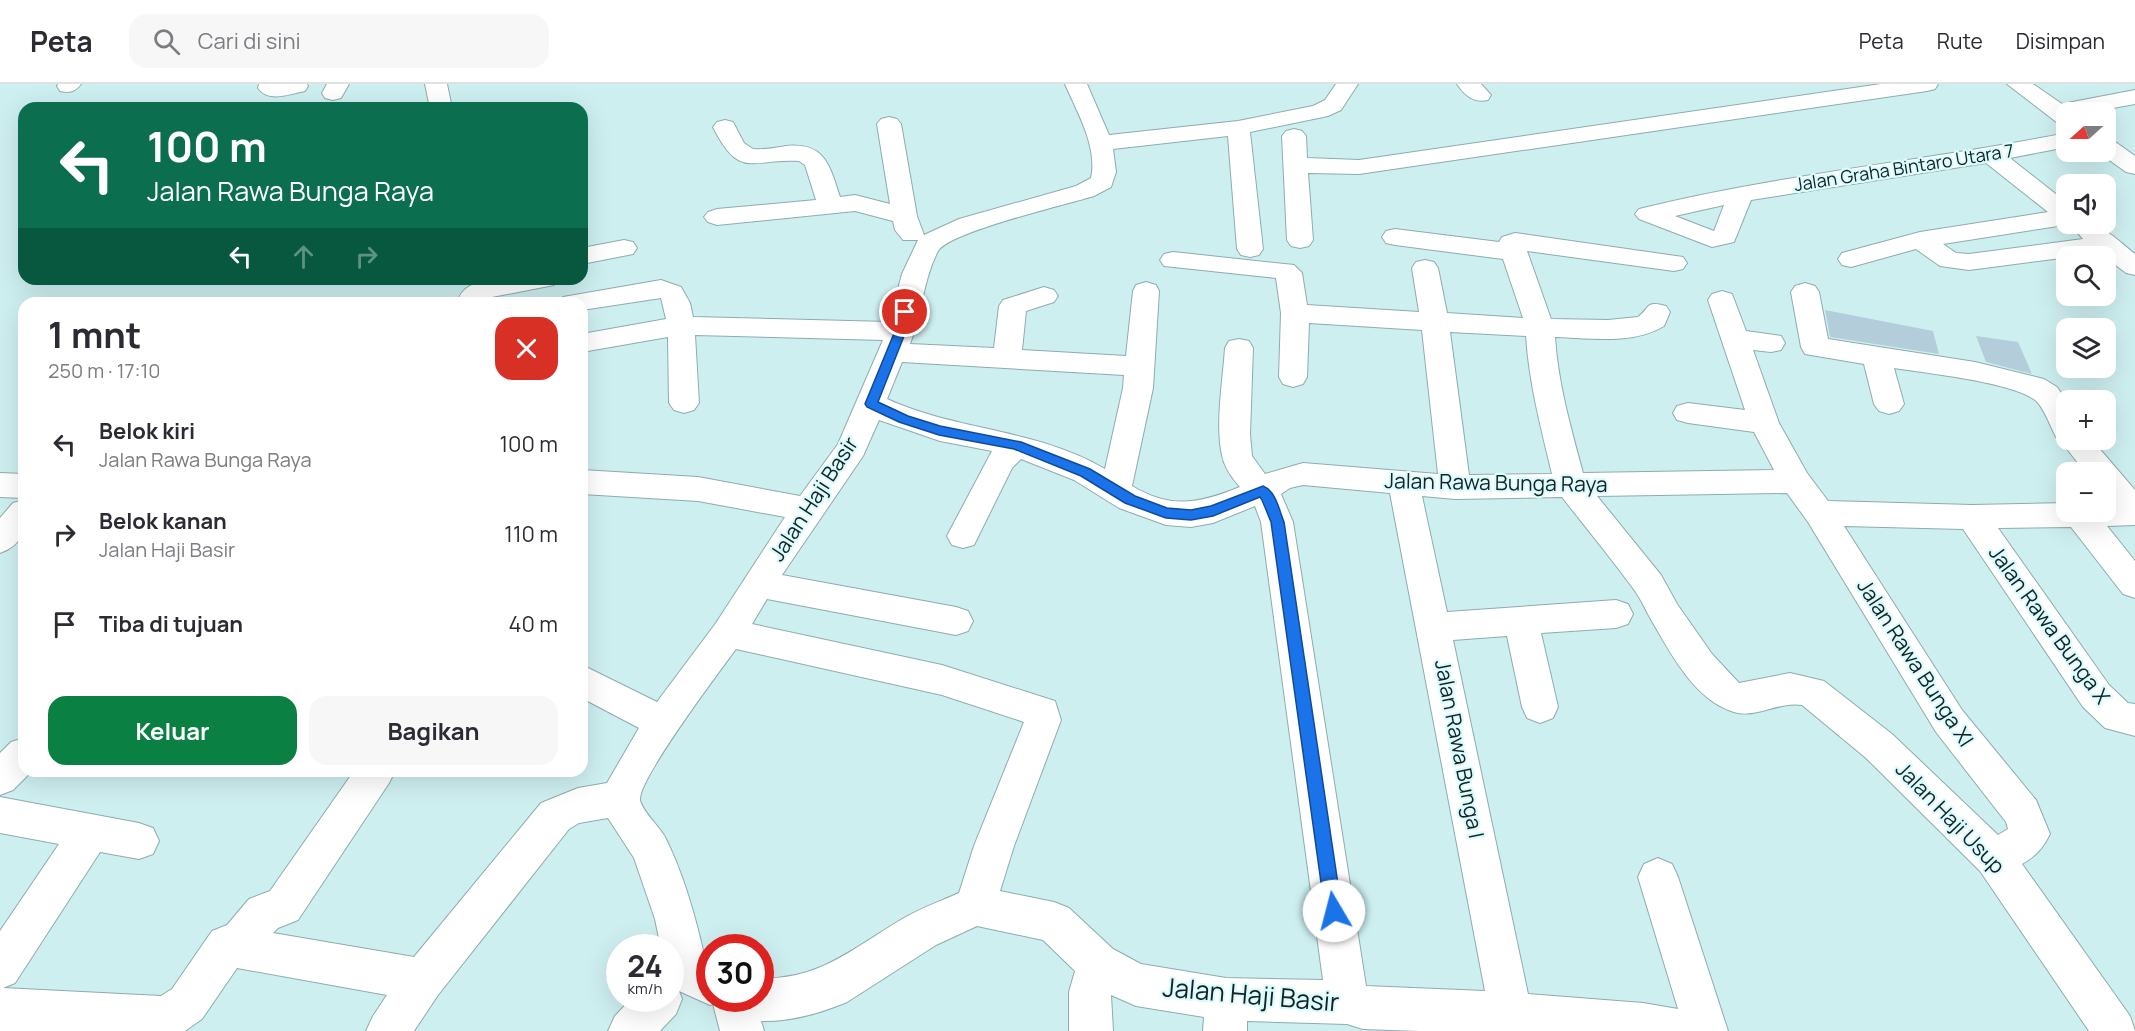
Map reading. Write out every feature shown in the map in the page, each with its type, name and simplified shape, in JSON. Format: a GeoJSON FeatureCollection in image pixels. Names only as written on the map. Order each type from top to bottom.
{"type":"FeatureCollection","features":[{"type":"Feature","properties":{"kind":"street"},"geometry":{"type":"LineString","coordinates":[[270,84],[270,90],[297,86]]}},
{"type":"Feature","properties":{"kind":"street"},"geometry":{"type":"LineString","coordinates":[[436,84],[438,102]]}},
{"type":"Feature","properties":{"kind":"street"},"geometry":{"type":"LineString","coordinates":[[890,124],[908,230],[916,238],[929,243],[968,224],[1085,191],[1102,183],[1106,173],[1099,143],[1076,84]]}},
{"type":"Feature","properties":{"kind":"street"},"geometry":{"type":"LineString","coordinates":[[1099,143],[1238,128],[1320,111],[1333,105],[1347,84]]}},
{"type":"Feature","properties":{"kind":"street"},"geometry":{"type":"LineString","coordinates":[[1296,165],[1359,167],[1927,84]]}},
{"type":"Feature","properties":{"kind":"street"},"geometry":{"type":"LineString","coordinates":[[2018,84],[2056,111]]}},
{"type":"Feature","properties":{"kind":"street"},"geometry":{"type":"LineString","coordinates":[[2115,102],[2135,97]]}},
{"type":"Feature","properties":{"kind":"street"},"geometry":{"type":"LineString","coordinates":[[725,127],[736,147],[749,155],[763,157],[800,153],[811,156],[816,162],[831,206]]}},
{"type":"Feature","properties":{"kind":"street"},"geometry":{"type":"LineString","coordinates":[[1238,128],[1244,159],[1246,228],[1250,249]]}},
{"type":"Feature","properties":{"kind":"street"},"geometry":{"type":"LineString","coordinates":[[1294,136],[1300,240]]}},
{"type":"Feature","properties":{"kind":"street","name":"Jalan Graha Bintaro Utara 7"},"geometry":{"type":"LineString","coordinates":[[1741,194],[1991,155],[2056,142]]}},
{"type":"Feature","properties":{"kind":"street"},"geometry":{"type":"LineString","coordinates":[[2116,153],[2135,167]]}},
{"type":"Feature","properties":{"kind":"street"},"geometry":{"type":"LineString","coordinates":[[1991,155],[2056,207]]}},
{"type":"Feature","properties":{"kind":"street"},"geometry":{"type":"LineString","coordinates":[[717,217],[855,202],[904,216]]}},
{"type":"Feature","properties":{"kind":"street"},"geometry":{"type":"LineString","coordinates":[[1851,258],[1920,240],[2056,218]]}},
{"type":"Feature","properties":{"kind":"street"},"geometry":{"type":"LineString","coordinates":[[2092,234],[2135,267]]}},
{"type":"Feature","properties":{"kind":"street"},"geometry":{"type":"LineString","coordinates":[[1395,237],[1514,252]]}},
{"type":"Feature","properties":{"kind":"street"},"geometry":{"type":"LineString","coordinates":[[1920,240],[1941,256],[1956,261],[2106,244]]}},
{"type":"Feature","properties":{"kind":"street","name":"Jalan Haji Basir"},"geometry":{"type":"LineString","coordinates":[[621,799],[626,783],[663,722],[728,633],[786,540],[852,448],[896,342],[915,274],[929,243]]}},
{"type":"Feature","properties":{"kind":"street"},"geometry":{"type":"LineString","coordinates":[[1571,486],[1549,400],[1542,362],[1540,328],[1511,243],[1674,263]]}},
{"type":"Feature","properties":{"kind":"street"},"geometry":{"type":"LineString","coordinates":[[588,255],[624,248]]}},
{"type":"Feature","properties":{"kind":"street"},"geometry":{"type":"LineString","coordinates":[[1173,260],[1289,273],[1295,313],[1293,377]]}},
{"type":"Feature","properties":{"kind":"street"},"geometry":{"type":"LineString","coordinates":[[1425,268],[1435,322],[1455,487]]}},
{"type":"Feature","properties":{"kind":"street"},"geometry":{"type":"LineString","coordinates":[[473,297],[478,291],[512,285]]}},
{"type":"Feature","properties":{"kind":"street"},"geometry":{"type":"LineString","coordinates":[[588,301],[661,289],[670,291],[675,296],[680,326],[684,403]]}},
{"type":"Feature","properties":{"kind":"street"},"geometry":{"type":"LineString","coordinates":[[1116,489],[1138,388],[1146,291]]}},
{"type":"Feature","properties":{"kind":"street"},"geometry":{"type":"LineString","coordinates":[[1007,358],[1013,306],[1044,296]]}},
{"type":"Feature","properties":{"kind":"street"},"geometry":{"type":"LineString","coordinates":[[1722,300],[1764,423],[1795,481],[1819,513],[1971,517],[2056,515]]}},
{"type":"Feature","properties":{"kind":"street"},"geometry":{"type":"LineString","coordinates":[[1807,300],[1815,347],[1969,370],[2036,387],[2048,394],[2056,409]]}},
{"type":"Feature","properties":{"kind":"street"},"geometry":{"type":"LineString","coordinates":[[1295,313],[1540,328],[1608,329],[1644,326],[1654,320],[1656,312]]}},
{"type":"Feature","properties":{"kind":"street"},"geometry":{"type":"LineString","coordinates":[[588,342],[680,326],[896,342],[1007,358],[1139,366]]}},
{"type":"Feature","properties":{"kind":"street"},"geometry":{"type":"LineString","coordinates":[[1736,339],[1771,343]]}},
{"type":"Feature","properties":{"kind":"street"},"geometry":{"type":"LineString","coordinates":[[1239,348],[1235,434],[1237,456],[1243,469],[1263,490],[1277,522],[1359,1013]]}},
{"type":"Feature","properties":{"kind":"street"},"geometry":{"type":"LineString","coordinates":[[1876,356],[1889,404]]}},
{"type":"Feature","properties":{"kind":"street","name":"Jalan Rawa Bunga Raya"},"geometry":{"type":"LineString","coordinates":[[872,404],[903,419],[939,430],[1016,445],[1085,472],[1116,489],[1130,500],[1166,513],[1191,515],[1213,511],[1263,490],[1281,479],[1303,474],[1387,473],[1455,487],[1795,481]]}},
{"type":"Feature","properties":{"kind":"street"},"geometry":{"type":"LineString","coordinates":[[1688,413],[1764,423]]}},
{"type":"Feature","properties":{"kind":"street"},"geometry":{"type":"LineString","coordinates":[[963,536],[1000,462],[1016,445]]}},
{"type":"Feature","properties":{"kind":"street"},"geometry":{"type":"LineString","coordinates":[[2084,450],[2094,462]]}},
{"type":"Feature","properties":{"kind":"street","name":"Jalan Rawa Bunga I"},"geometry":{"type":"LineString","coordinates":[[1387,473],[1435,627],[1492,1020]]}},
{"type":"Feature","properties":{"kind":"street"},"geometry":{"type":"LineString","coordinates":[[588,482],[698,489],[809,510]]}},
{"type":"Feature","properties":{"kind":"street"},"geometry":{"type":"LineString","coordinates":[[0,485],[18,486]]}},
{"type":"Feature","properties":{"kind":"street","name":"Jalan Haji Usup"},"geometry":{"type":"LineString","coordinates":[[1571,486],[1649,584],[1665,614],[1699,664],[1727,694],[1745,699],[1790,688],[1801,688],[1811,692],[1835,708],[1879,746],[1994,858],[2115,1031]]}},
{"type":"Feature","properties":{"kind":"street"},"geometry":{"type":"LineString","coordinates":[[2116,489],[2135,512]]}},
{"type":"Feature","properties":{"kind":"street"},"geometry":{"type":"LineString","coordinates":[[2116,513],[2135,512]]}},
{"type":"Feature","properties":{"kind":"street","name":"Jalan Rawa Bunga XI"},"geometry":{"type":"LineString","coordinates":[[1819,513],[1948,721],[2022,812],[2030,834],[2019,845],[1994,858]]}},
{"type":"Feature","properties":{"kind":"street","name":"Jalan Rawa Bunga X"},"geometry":{"type":"LineString","coordinates":[[1971,517],[2096,696],[2118,717],[2135,720]]}},
{"type":"Feature","properties":{"kind":"street"},"geometry":{"type":"LineString","coordinates":[[0,540],[18,519]]}},
{"type":"Feature","properties":{"kind":"street"},"geometry":{"type":"LineString","coordinates":[[2086,522],[2135,585]]}},
{"type":"Feature","properties":{"kind":"street"},"geometry":{"type":"LineString","coordinates":[[758,585],[956,621]]}},
{"type":"Feature","properties":{"kind":"street"},"geometry":{"type":"LineString","coordinates":[[1435,627],[1616,614]]}},
{"type":"Feature","properties":{"kind":"street"},"geometry":{"type":"LineString","coordinates":[[1521,621],[1540,707]]}},
{"type":"Feature","properties":{"kind":"street"},"geometry":{"type":"LineString","coordinates":[[728,633],[942,680],[1042,712],[1042,720],[1031,755],[994,846],[975,906],[921,931],[832,987],[774,1000]]}},
{"type":"Feature","properties":{"kind":"street"},"geometry":{"type":"LineString","coordinates":[[588,684],[615,700],[663,722]]}},
{"type":"Feature","properties":{"kind":"street"},"geometry":{"type":"LineString","coordinates":[[236,947],[264,912],[284,906],[372,777]]}},
{"type":"Feature","properties":{"kind":"street"},"geometry":{"type":"LineString","coordinates":[[388,1031],[423,980],[555,816],[567,807],[580,803],[621,799],[625,813],[650,848],[676,919],[677,934]]}},
{"type":"Feature","properties":{"kind":"street"},"geometry":{"type":"LineString","coordinates":[[0,815],[139,841]]}},
{"type":"Feature","properties":{"kind":"street"},"geometry":{"type":"LineString","coordinates":[[0,968],[91,831]]}},
{"type":"Feature","properties":{"kind":"street"},"geometry":{"type":"LineString","coordinates":[[1658,877],[1707,1031]]}},
{"type":"Feature","properties":{"kind":"street","name":"Jalan Haji Basir"},"geometry":{"type":"LineString","coordinates":[[975,906],[1054,922],[1098,964],[1136,985],[1226,1015],[1359,1013],[1656,1029]]}},
{"type":"Feature","properties":{"kind":"street"},"geometry":{"type":"LineString","coordinates":[[0,1009],[122,1014],[153,1020],[168,1017],[187,1004],[227,946],[423,980]]}},
{"type":"Feature","properties":{"kind":"street"},"geometry":{"type":"LineString","coordinates":[[1091,1031],[1090,992],[1098,964]]}},
{"type":"Feature","properties":{"kind":"street"},"geometry":{"type":"LineString","coordinates":[[630,1031],[652,1012]]}},
{"type":"Feature","properties":{"kind":"street"},"geometry":{"type":"LineString","coordinates":[[737,1012],[742,1031]]}},
{"type":"Feature","properties":{"kind":"building"},"geometry":{"type":"Polygon","coordinates":[[[1825,310],[1933,331],[1939,354],[1830,337],[1825,310]]]}},
{"type":"Feature","properties":{"kind":"building"},"geometry":{"type":"Polygon","coordinates":[[[1976,336],[2018,342],[2032,374],[1986,362],[1976,336]]]}},
{"type":"Feature","properties":{"kind":"route"},"geometry":{"type":"LineString","coordinates":[[905,312],[901,331],[872,404],[903,419],[939,430],[1016,445],[1085,472],[1116,489],[1130,500],[1166,513],[1191,515],[1213,511],[1263,490],[1277,522],[1334,911]]}}]}
